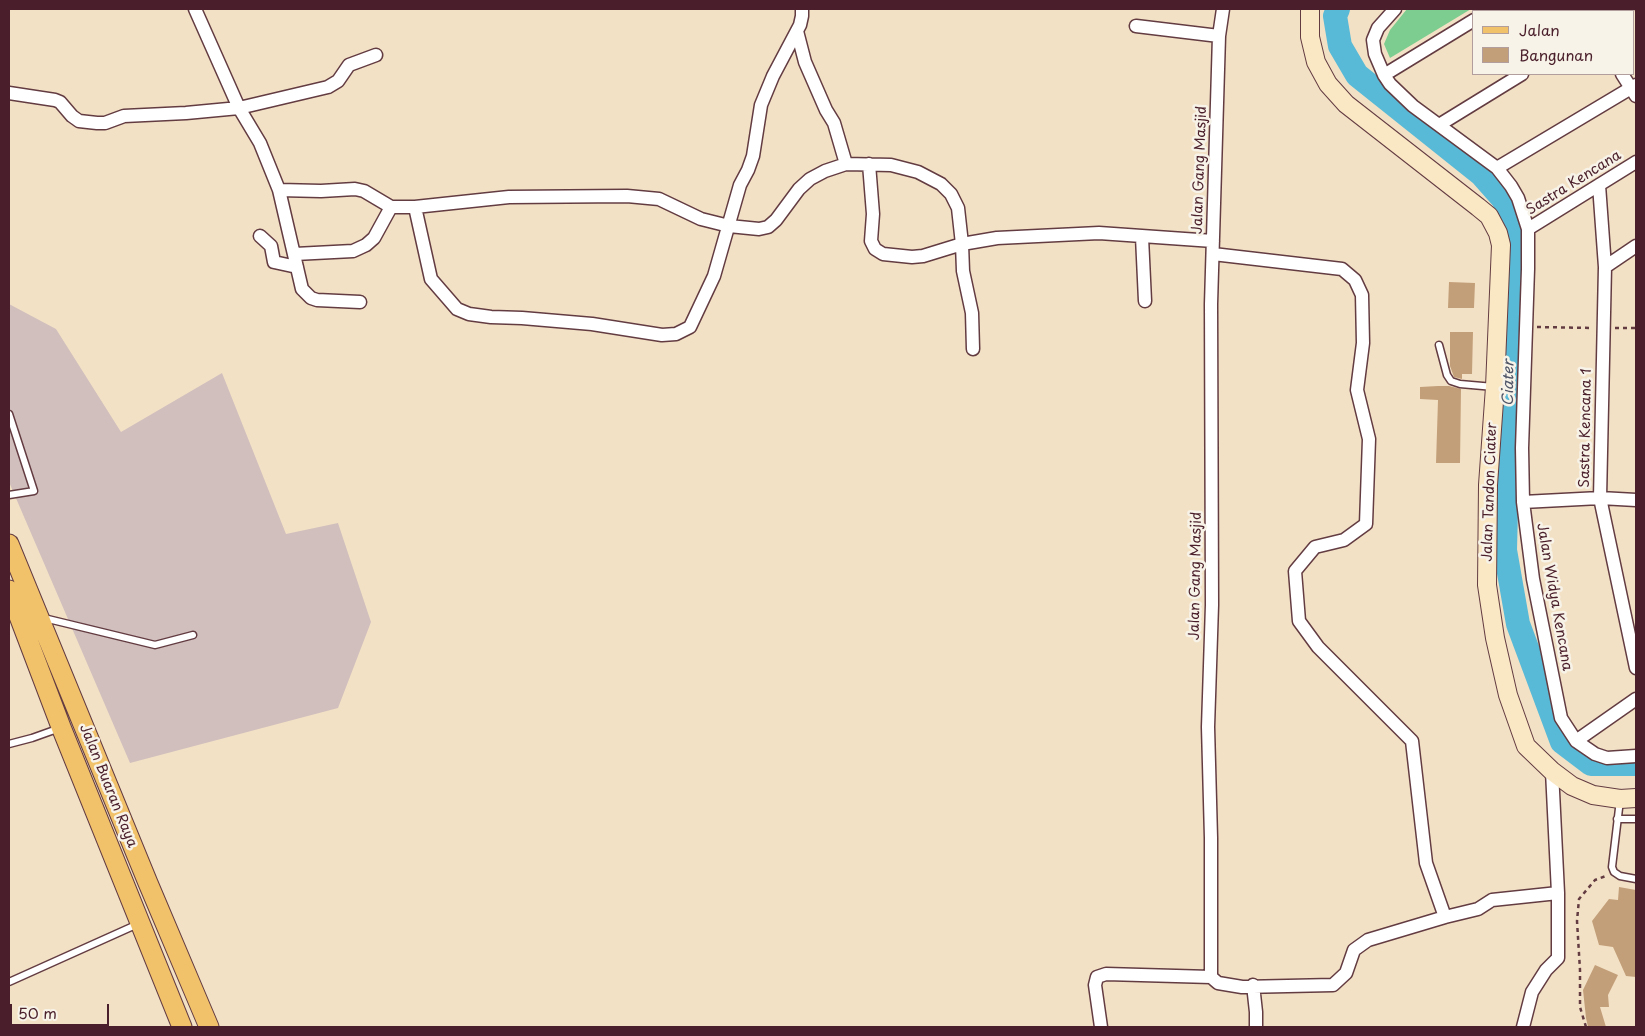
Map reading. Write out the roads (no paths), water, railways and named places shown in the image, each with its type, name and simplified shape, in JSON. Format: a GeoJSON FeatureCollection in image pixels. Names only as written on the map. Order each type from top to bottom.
{"type":"FeatureCollection","features":[{"type":"Feature","properties":{"kind":"main road","name":"Jalan Buaran Raya"},"geometry":{"type":"LineString","coordinates":[[9,544],[140,865],[209,1027]]}},
{"type":"Feature","properties":{"kind":"main road","name":"Jalan Buaran Raya"},"geometry":{"type":"LineString","coordinates":[[9,590],[61,727],[182,1027]]}},
{"type":"Feature","properties":{"kind":"street"},"geometry":{"type":"LineString","coordinates":[[195,9],[239,108],[260,143],[279,190],[302,289],[311,298],[318,300],[360,302]]}},
{"type":"Feature","properties":{"kind":"street"},"geometry":{"type":"LineString","coordinates":[[414,207],[431,280],[458,309],[469,314],[491,317],[592,324],[662,335],[676,334],[690,326],[714,276],[740,185],[753,156],[761,105],[773,76],[798,31],[802,9]]}},
{"type":"Feature","properties":{"kind":"street","name":"Jalan Gang Masjid"},"geometry":{"type":"LineString","coordinates":[[1211,977],[1211,838],[1208,727],[1212,605],[1211,304],[1219,36],[1223,9]]}},
{"type":"Feature","properties":{"kind":"street","name":"Jalan Tandon Ciater"},"geometry":{"type":"LineString","coordinates":[[1310,9],[1310,37],[1312,46],[1316,62],[1328,84],[1346,104],[1478,207],[1494,225],[1500,245],[1495,387],[1488,485],[1487,575],[1494,629],[1508,695],[1526,746],[1552,771],[1582,791],[1593,795],[1628,798]]}},
{"type":"Feature","properties":{"kind":"street","name":"Jalan Widya Kencana"},"geometry":{"type":"LineString","coordinates":[[1395,9],[1378,28],[1373,40],[1375,54],[1384,75],[1390,84],[1413,106],[1496,168],[1518,198],[1528,229],[1522,448],[1523,502],[1533,579],[1561,718],[1576,740],[1601,757],[1636,756]]}},
{"type":"Feature","properties":{"kind":"street"},"geometry":{"type":"LineString","coordinates":[[1384,75],[1472,21]]}},
{"type":"Feature","properties":{"kind":"street"},"geometry":{"type":"LineString","coordinates":[[1136,26],[1219,36]]}},
{"type":"Feature","properties":{"kind":"street"},"geometry":{"type":"LineString","coordinates":[[798,31],[805,62],[834,124],[846,164]]}},
{"type":"Feature","properties":{"kind":"street"},"geometry":{"type":"LineString","coordinates":[[9,93],[55,100],[60,102],[79,121],[105,123],[124,116],[239,108],[328,87],[338,81],[349,65],[376,55]]}},
{"type":"Feature","properties":{"kind":"street"},"geometry":{"type":"LineString","coordinates":[[1439,125],[1520,75]]}},
{"type":"Feature","properties":{"kind":"street"},"geometry":{"type":"LineString","coordinates":[[1496,168],[1635,90],[1623,75]]}},
{"type":"Feature","properties":{"kind":"street","name":"Sastra Kencana"},"geometry":{"type":"LineString","coordinates":[[1528,229],[1636,162]]}},
{"type":"Feature","properties":{"kind":"street"},"geometry":{"type":"LineString","coordinates":[[279,190],[321,191],[355,189],[364,191],[391,207],[414,207],[509,197],[627,196],[659,199],[701,219],[745,229],[768,227],[776,220],[799,189],[810,179],[825,171],[846,164],[891,165],[918,172],[941,184],[951,194],[958,208],[963,271],[972,313],[973,350]]}},
{"type":"Feature","properties":{"kind":"street"},"geometry":{"type":"LineString","coordinates":[[869,164],[873,214],[871,241],[874,248],[883,254],[912,257],[923,256],[962,244],[997,238],[1100,234],[1213,241]]}},
{"type":"Feature","properties":{"kind":"street","name":"Sastra Kencana 1"},"geometry":{"type":"LineString","coordinates":[[1599,185],[1605,267],[1600,498],[1636,668]]}},
{"type":"Feature","properties":{"kind":"street"},"geometry":{"type":"LineString","coordinates":[[295,254],[353,251],[360,248],[374,238],[391,207]]}},
{"type":"Feature","properties":{"kind":"street"},"geometry":{"type":"LineString","coordinates":[[260,236],[271,246],[274,262],[297,267]]}},
{"type":"Feature","properties":{"kind":"street"},"geometry":{"type":"LineString","coordinates":[[1142,237],[1145,301]]}},
{"type":"Feature","properties":{"kind":"street"},"geometry":{"type":"LineString","coordinates":[[1605,267],[1636,246]]}},
{"type":"Feature","properties":{"kind":"street"},"geometry":{"type":"LineString","coordinates":[[1213,254],[1342,269],[1355,280],[1362,295],[1363,343],[1357,390],[1369,439],[1366,524],[1344,540],[1315,547],[1295,570],[1299,621],[1318,647],[1412,741],[1426,863],[1445,917]]}},
{"type":"Feature","properties":{"kind":"street"},"geometry":{"type":"LineString","coordinates":[[1523,502],[1600,498],[1636,500]]}},
{"type":"Feature","properties":{"kind":"street"},"geometry":{"type":"LineString","coordinates":[[1576,740],[1636,699]]}},
{"type":"Feature","properties":{"kind":"street"},"geometry":{"type":"LineString","coordinates":[[1523,1027],[1532,992],[1546,970],[1558,958],[1558,894],[1552,771]]}},
{"type":"Feature","properties":{"kind":"street"},"geometry":{"type":"LineString","coordinates":[[1101,1027],[1095,985],[1097,976],[1106,974],[1211,977],[1218,982],[1242,986],[1333,986],[1346,973],[1354,950],[1368,940],[1478,909],[1492,900],[1558,894]]}},
{"type":"Feature","properties":{"kind":"street"},"geometry":{"type":"LineString","coordinates":[[1253,986],[1256,1027]]}},
{"type":"Feature","properties":{"kind":"lane"},"geometry":{"type":"LineString","coordinates":[[1439,346],[1447,374],[1451,381],[1460,384],[1495,387]]}},
{"type":"Feature","properties":{"kind":"lane"},"geometry":{"type":"LineString","coordinates":[[9,414],[34,491],[9,495]]}},
{"type":"Feature","properties":{"kind":"lane"},"geometry":{"type":"LineString","coordinates":[[40,622],[48,619],[155,645],[193,635]]}},
{"type":"Feature","properties":{"kind":"lane"},"geometry":{"type":"LineString","coordinates":[[9,744],[61,727]]}},
{"type":"Feature","properties":{"kind":"lane"},"geometry":{"type":"LineString","coordinates":[[1628,798],[1618,819],[1612,866],[1614,872],[1620,876],[1636,879]]}},
{"type":"Feature","properties":{"kind":"lane"},"geometry":{"type":"LineString","coordinates":[[1618,819],[1636,819]]}},
{"type":"Feature","properties":{"kind":"lane"},"geometry":{"type":"LineString","coordinates":[[9,982],[141,923]]}},
{"type":"Feature","properties":{"kind":"waterway","name":"Ciater"},"geometry":{"type":"LineString","coordinates":[[1338,9],[1335,16],[1340,46],[1357,75],[1481,174],[1504,200],[1513,235],[1505,550],[1518,624],[1562,742],[1591,764],[1636,764]]}}]}
